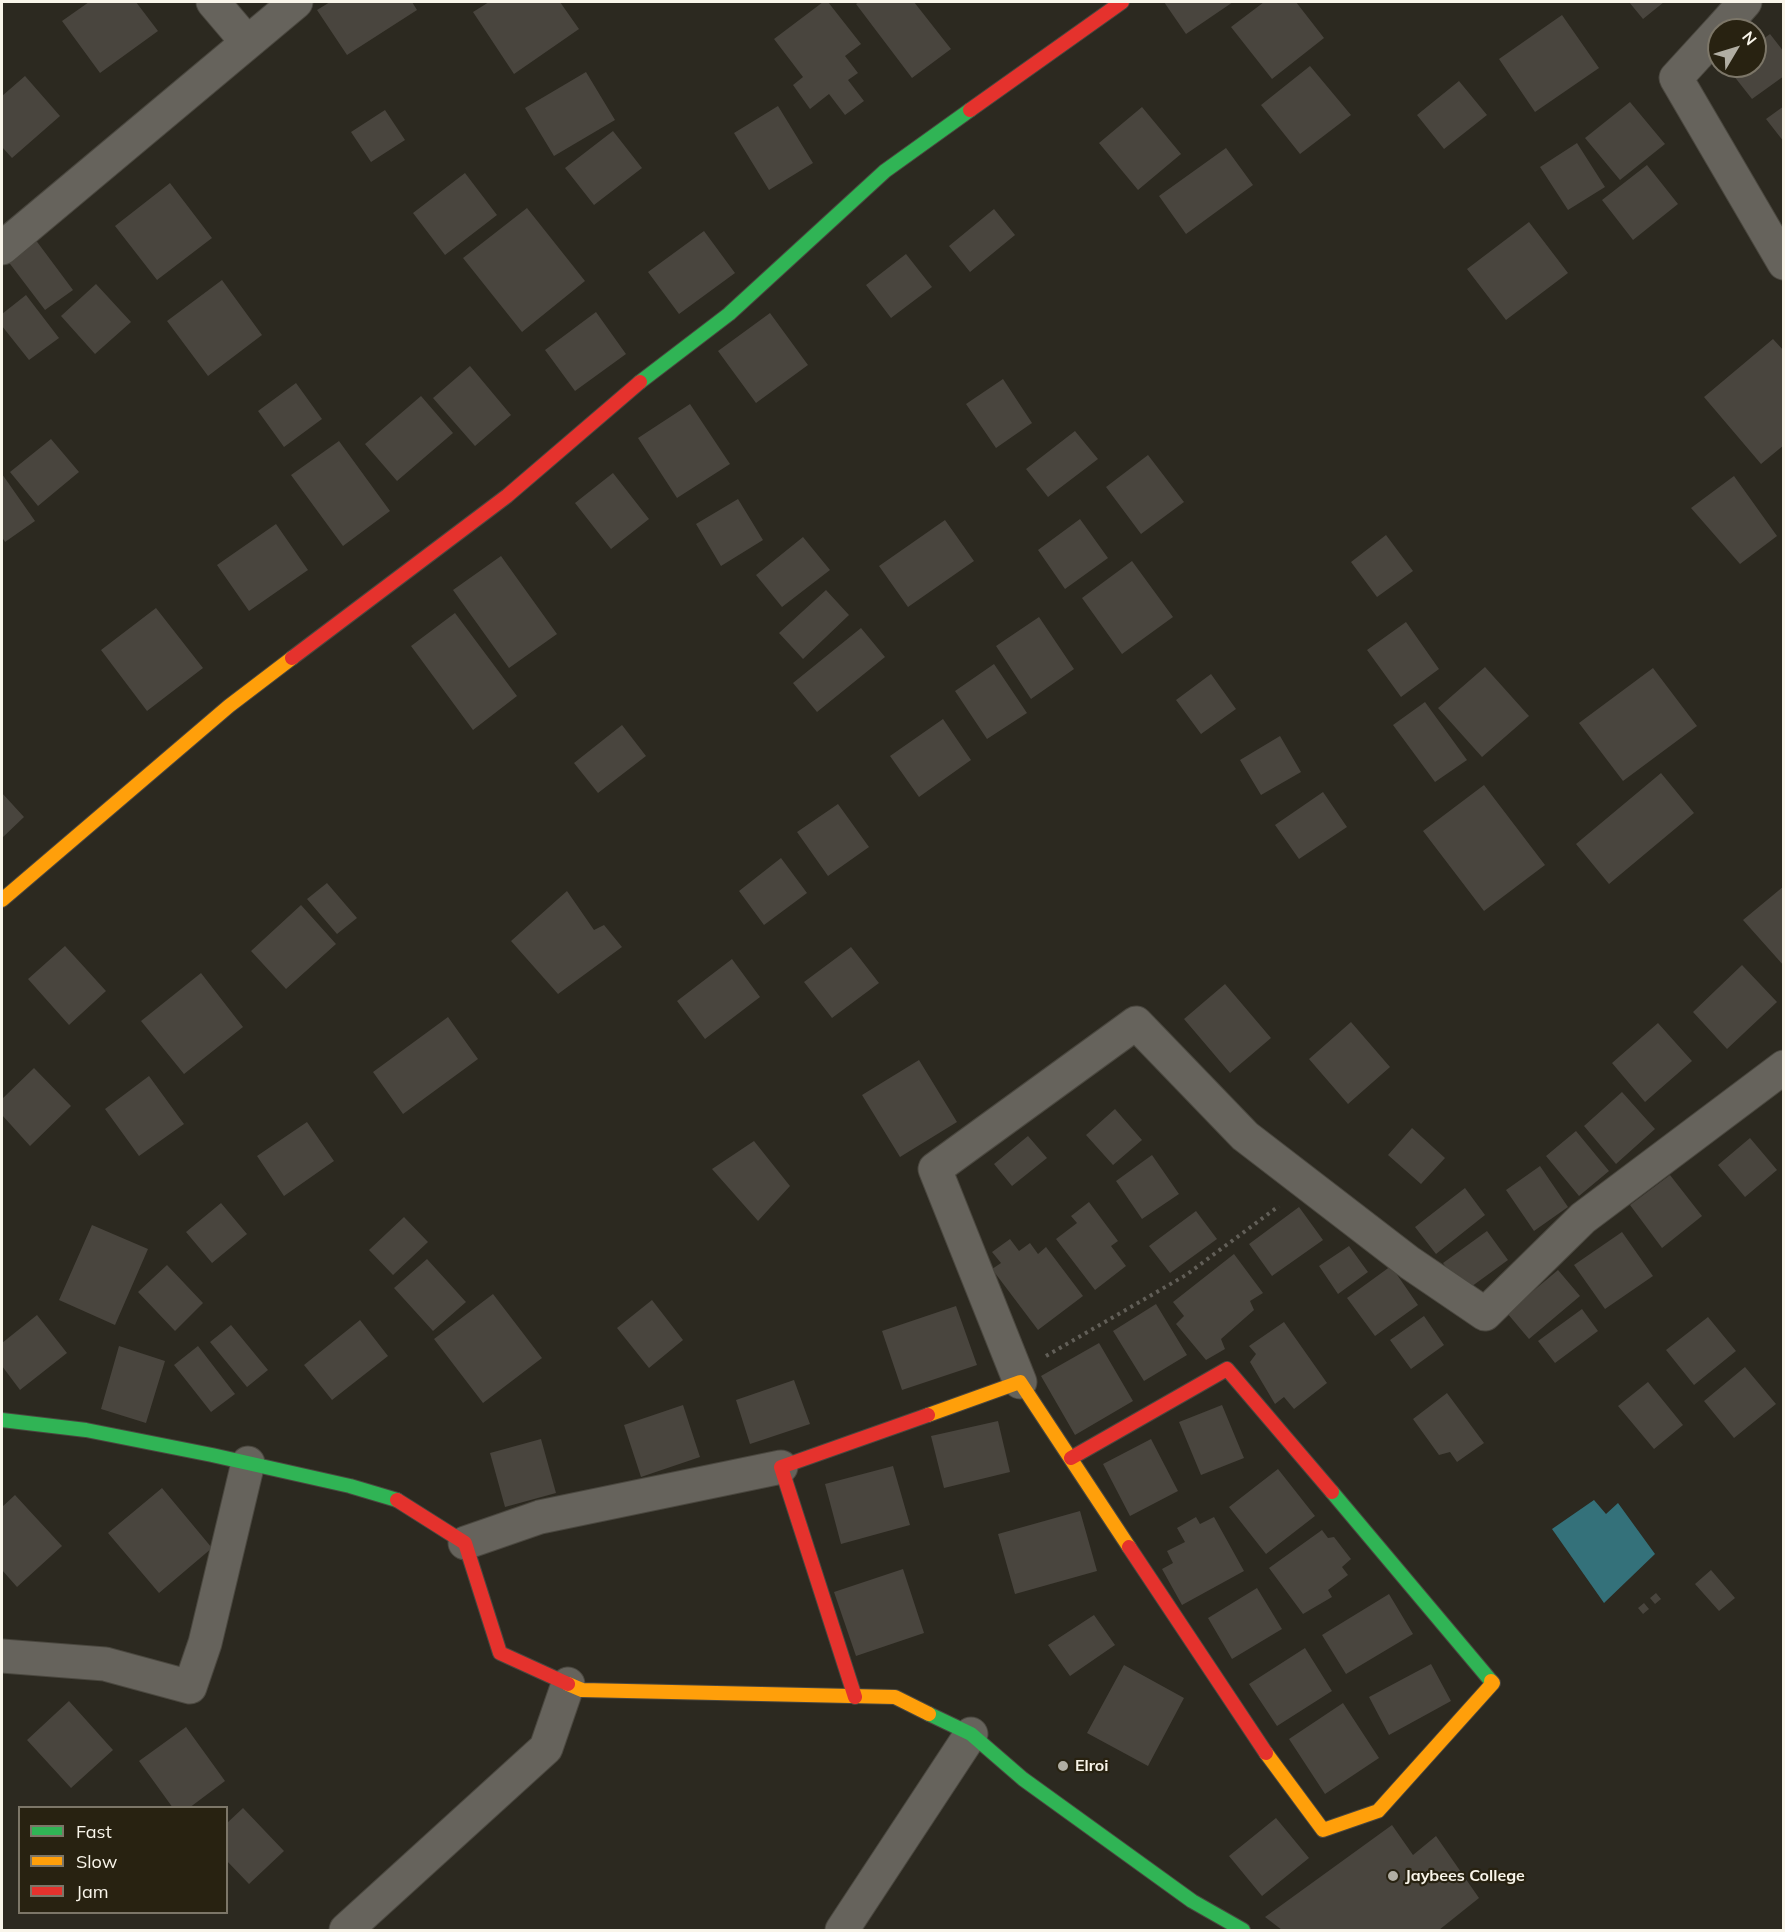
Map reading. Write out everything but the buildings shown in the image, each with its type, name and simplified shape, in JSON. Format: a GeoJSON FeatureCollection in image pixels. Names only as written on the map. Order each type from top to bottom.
{"type":"FeatureCollection","features":[{"type":"Feature","properties":{"kind":"street"},"geometry":{"type":"LineString","coordinates":[[213,2],[247,42]]}},
{"type":"Feature","properties":{"kind":"street"},"geometry":{"type":"LineString","coordinates":[[2,248],[296,2]]}},
{"type":"Feature","properties":{"kind":"street"},"geometry":{"type":"LineString","coordinates":[[2,900],[229,706],[507,496],[621,396],[729,314],[885,171],[1122,2]]}},
{"type":"Feature","properties":{"kind":"street"},"geometry":{"type":"LineString","coordinates":[[1730,18],[1745,2]]}},
{"type":"Feature","properties":{"kind":"street"},"geometry":{"type":"LineString","coordinates":[[1707,43],[1676,78],[1784,263]]}},
{"type":"Feature","properties":{"kind":"street"},"geometry":{"type":"LineString","coordinates":[[1071,1458],[1227,1369],[1493,1683],[1378,1811],[1323,1830],[1263,1748],[1071,1458],[1018,1377],[936,1169],[1137,1023],[1245,1136],[1410,1263],[1485,1314],[1583,1218],[1784,1066]]}},
{"type":"Feature","properties":{"kind":"street"},"geometry":{"type":"LineString","coordinates":[[465,1544],[540,1517],[781,1467],[1018,1377]]}},
{"type":"Feature","properties":{"kind":"street"},"geometry":{"type":"LineString","coordinates":[[2,1420],[86,1430],[350,1486],[400,1501],[465,1544],[500,1653],[582,1690],[895,1697],[971,1734],[1023,1779],[1192,1901],[1243,1930]]}},
{"type":"Feature","properties":{"kind":"street"},"geometry":{"type":"LineString","coordinates":[[2,1656],[105,1664],[190,1687],[205,1643],[248,1463]]}},
{"type":"Feature","properties":{"kind":"street"},"geometry":{"type":"LineString","coordinates":[[781,1467],[855,1696]]}},
{"type":"Feature","properties":{"kind":"street"},"geometry":{"type":"LineString","coordinates":[[346,1930],[546,1748],[568,1684]]}},
{"type":"Feature","properties":{"kind":"street"},"geometry":{"type":"LineString","coordinates":[[842,1930],[971,1734]]}},
{"type":"Feature","properties":{"kind":"path"},"geometry":{"type":"LineString","coordinates":[[1018,1377],[1186,1275],[1309,1185]]}},
{"type":"Feature","properties":{"kind":"water"},"geometry":{"type":"Polygon","coordinates":[[[1594,1500],[1606,1514],[1618,1503],[1655,1554],[1604,1603],[1552,1529],[1594,1500]]]}},
{"type":"Feature","properties":{"kind":"traffic: fast"},"geometry":{"type":"LineString","coordinates":[[640,382],[729,314],[885,171],[970,110]]}},
{"type":"Feature","properties":{"kind":"traffic: fast"},"geometry":{"type":"LineString","coordinates":[[2,1420],[86,1430],[212,1455],[350,1486],[397,1500]]}},
{"type":"Feature","properties":{"kind":"traffic: fast"},"geometry":{"type":"LineString","coordinates":[[1332,1492],[1491,1681]]}},
{"type":"Feature","properties":{"kind":"traffic: fast"},"geometry":{"type":"LineString","coordinates":[[929,1714],[971,1734],[1023,1779],[1192,1901],[1243,1930]]}},
{"type":"Feature","properties":{"kind":"traffic: slow"},"geometry":{"type":"LineString","coordinates":[[2,900],[229,706],[292,658]]}},
{"type":"Feature","properties":{"kind":"traffic: slow"},"geometry":{"type":"LineString","coordinates":[[928,1415],[1020,1382],[1129,1547]]}},
{"type":"Feature","properties":{"kind":"traffic: slow"},"geometry":{"type":"LineString","coordinates":[[1266,1753],[1323,1830],[1378,1811],[1493,1683],[1491,1681]]}},
{"type":"Feature","properties":{"kind":"traffic: slow"},"geometry":{"type":"LineString","coordinates":[[568,1684],[582,1690],[895,1697],[929,1714]]}},
{"type":"Feature","properties":{"kind":"traffic: jam"},"geometry":{"type":"LineString","coordinates":[[970,110],[1122,2]]}},
{"type":"Feature","properties":{"kind":"traffic: jam"},"geometry":{"type":"LineString","coordinates":[[292,658],[507,496],[640,382]]}},
{"type":"Feature","properties":{"kind":"traffic: jam"},"geometry":{"type":"LineString","coordinates":[[1071,1458],[1227,1369],[1332,1492]]}},
{"type":"Feature","properties":{"kind":"traffic: jam"},"geometry":{"type":"LineString","coordinates":[[855,1697],[781,1467],[928,1415]]}},
{"type":"Feature","properties":{"kind":"traffic: jam"},"geometry":{"type":"LineString","coordinates":[[397,1500],[465,1543],[500,1653],[568,1684]]}},
{"type":"Feature","properties":{"kind":"traffic: jam"},"geometry":{"type":"LineString","coordinates":[[1129,1547],[1266,1753]]}},
{"type":"Feature","properties":{"kind":"place","name":"Elroi"},"geometry":{"type":"Point","coordinates":[1063,1766]}},
{"type":"Feature","properties":{"kind":"place","name":"Jaybees College"},"geometry":{"type":"Point","coordinates":[1393,1876]}}]}
